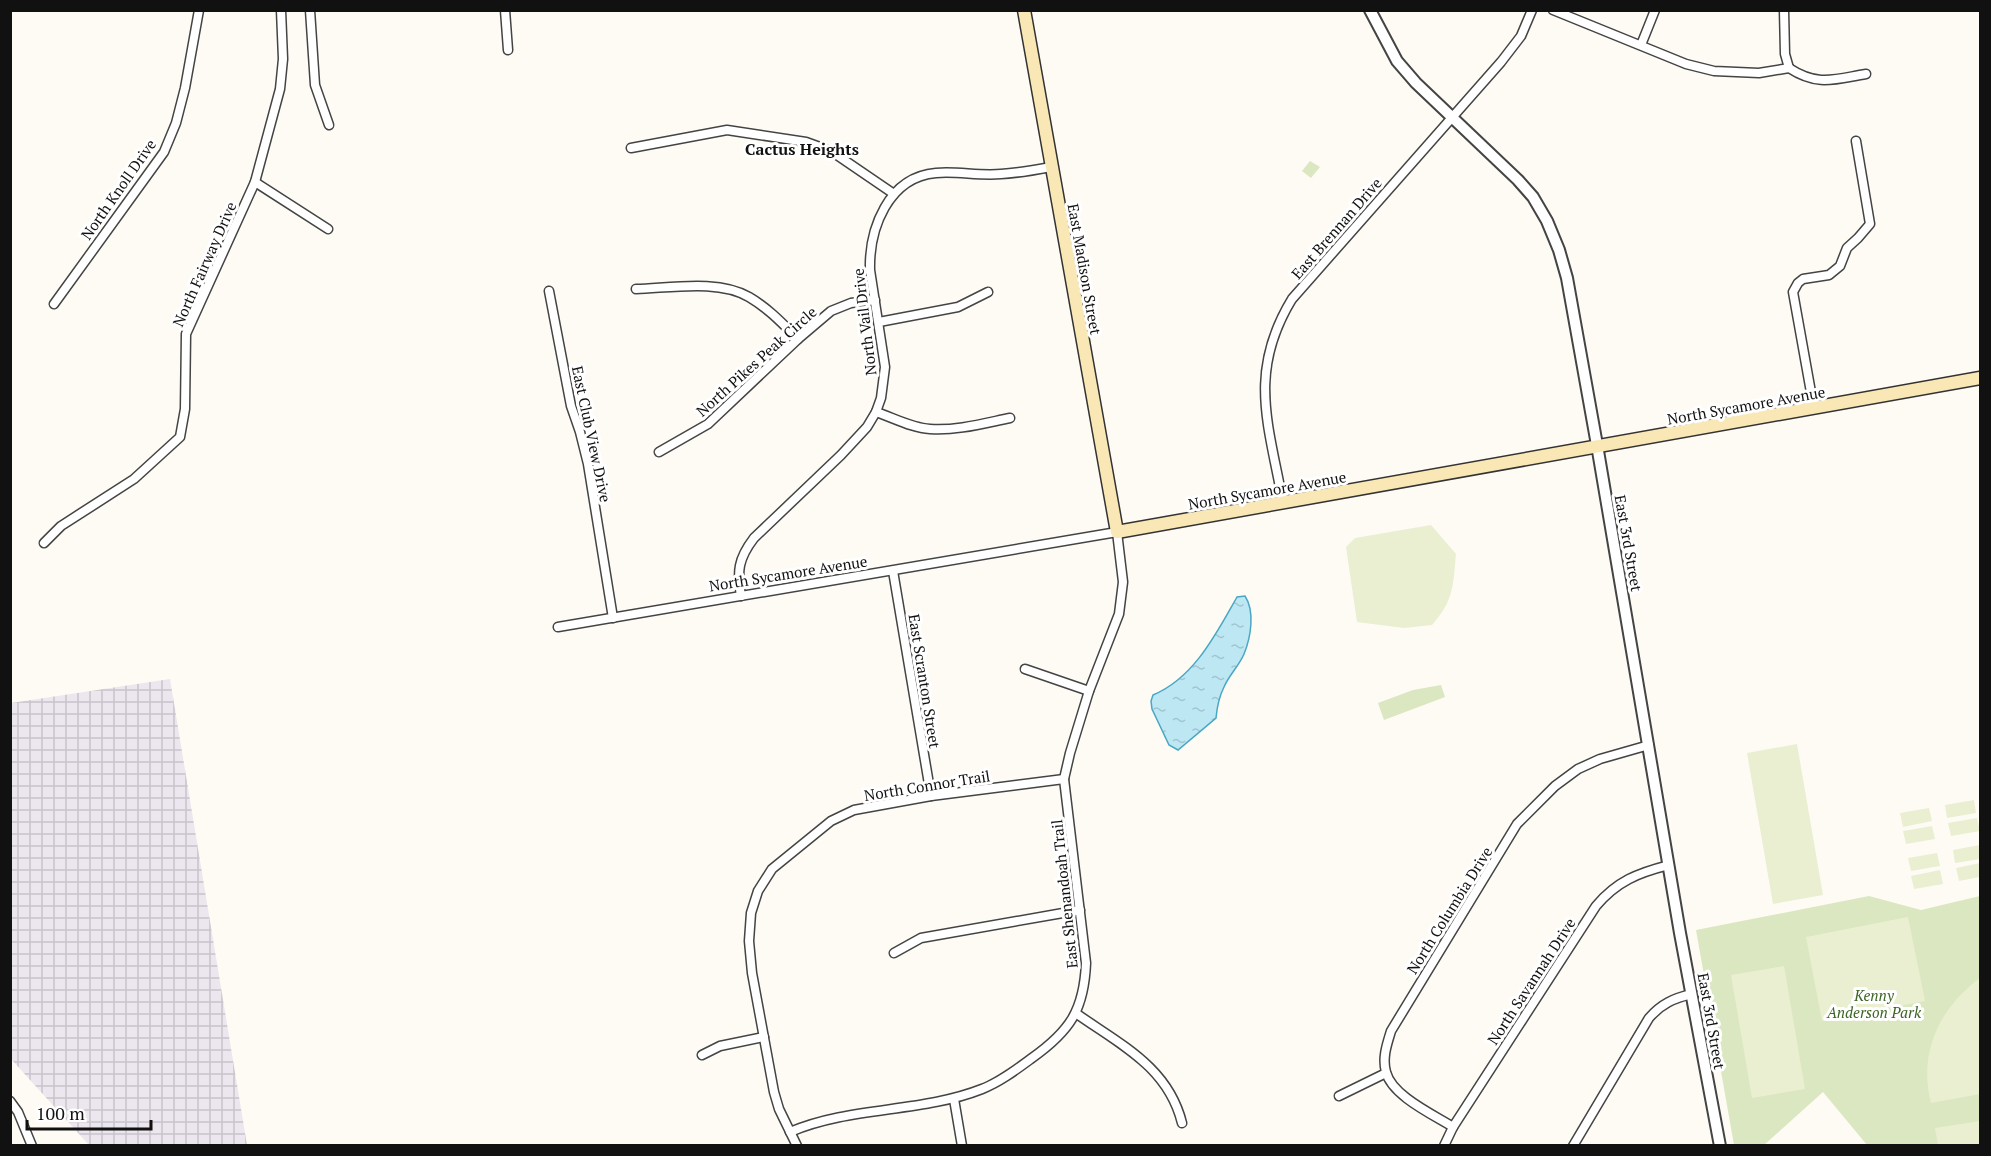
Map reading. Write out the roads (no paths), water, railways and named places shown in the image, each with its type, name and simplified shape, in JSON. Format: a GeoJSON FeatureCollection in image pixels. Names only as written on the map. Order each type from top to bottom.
{"type":"FeatureCollection","features":[{"type":"Feature","properties":{"kind":"main road","name":"East Madison Street"},"geometry":{"type":"LineString","coordinates":[[1024,10],[1117,532]]}},
{"type":"Feature","properties":{"kind":"main road","name":"North Sycamore Avenue"},"geometry":{"type":"LineString","coordinates":[[1117,532],[1980,378]]}},
{"type":"Feature","properties":{"kind":"street","name":"North Knoll Drive"},"geometry":{"type":"LineString","coordinates":[[54,304],[164,152],[176,123],[185,88],[199,10]]}},
{"type":"Feature","properties":{"kind":"street","name":"North Fairway Drive"},"geometry":{"type":"LineString","coordinates":[[44,543],[61,526],[141,473],[180,437],[185,409],[186,334],[255,182],[280,89],[283,59],[281,10]]}},
{"type":"Feature","properties":{"kind":"street"},"geometry":{"type":"LineString","coordinates":[[310,10],[315,85],[329,125]]}},
{"type":"Feature","properties":{"kind":"street"},"geometry":{"type":"LineString","coordinates":[[505,10],[508,50]]}},
{"type":"Feature","properties":{"kind":"street","name":"East 3rd Street"},"geometry":{"type":"LineString","coordinates":[[1370,10],[1397,61],[1422,89],[1533,197],[1547,221],[1559,250],[1567,278],[1719,1146]]}},
{"type":"Feature","properties":{"kind":"street","name":"East Brennan Drive"},"geometry":{"type":"LineString","coordinates":[[1284,503],[1264,402],[1264,379],[1270,346],[1280,320],[1292,299],[1508,53],[1521,36],[1532,10]]}},
{"type":"Feature","properties":{"kind":"street"},"geometry":{"type":"LineString","coordinates":[[1553,10],[1686,64],[1714,71],[1736,74],[1789,68]]}},
{"type":"Feature","properties":{"kind":"street"},"geometry":{"type":"LineString","coordinates":[[1641,45],[1655,10]]}},
{"type":"Feature","properties":{"kind":"street"},"geometry":{"type":"LineString","coordinates":[[1784,10],[1785,54],[1789,68],[1803,77],[1816,81],[1866,74]]}},
{"type":"Feature","properties":{"kind":"street"},"geometry":{"type":"LineString","coordinates":[[631,148],[727,130],[806,142],[831,151],[894,194]]}},
{"type":"Feature","properties":{"kind":"street"},"geometry":{"type":"LineString","coordinates":[[1814,409],[1793,291],[1798,282],[1803,279],[1829,275],[1840,266],[1847,248],[1870,224],[1856,141]]}},
{"type":"Feature","properties":{"kind":"street","name":"North Vail Drive"},"geometry":{"type":"LineString","coordinates":[[741,596],[738,580],[739,566],[744,551],[754,538],[849,447],[876,412],[883,391],[885,367],[870,270],[871,243],[879,215],[894,194],[922,176],[934,173],[1000,174],[1051,167]]}},
{"type":"Feature","properties":{"kind":"street"},"geometry":{"type":"LineString","coordinates":[[255,182],[328,229]]}},
{"type":"Feature","properties":{"kind":"street"},"geometry":{"type":"LineString","coordinates":[[636,289],[712,286],[730,289],[747,295],[761,304],[798,339]]}},
{"type":"Feature","properties":{"kind":"street","name":"East Club View Drive"},"geometry":{"type":"LineString","coordinates":[[549,291],[572,406],[588,464],[613,618]]}},
{"type":"Feature","properties":{"kind":"street"},"geometry":{"type":"LineString","coordinates":[[879,322],[958,307],[988,292]]}},
{"type":"Feature","properties":{"kind":"street","name":"North Pikes Peak Circle"},"geometry":{"type":"LineString","coordinates":[[659,452],[708,424],[831,311],[850,303],[875,300]]}},
{"type":"Feature","properties":{"kind":"street"},"geometry":{"type":"LineString","coordinates":[[876,412],[914,426],[931,429],[948,429],[1010,418]]}},
{"type":"Feature","properties":{"kind":"street","name":"North Sycamore Avenue"},"geometry":{"type":"LineString","coordinates":[[558,627],[1117,532]]}},
{"type":"Feature","properties":{"kind":"street","name":"East Shenandoah Trail"},"geometry":{"type":"LineString","coordinates":[[790,1132],[813,1124],[954,1099],[985,1089],[1011,1073],[1058,1037],[1077,1014],[1084,987],[1086,963],[1064,779],[1089,691],[1119,614],[1123,582],[1117,532]]}},
{"type":"Feature","properties":{"kind":"street","name":"East Scranton Street"},"geometry":{"type":"LineString","coordinates":[[893,571],[931,796]]}},
{"type":"Feature","properties":{"kind":"street"},"geometry":{"type":"LineString","coordinates":[[1025,669],[1089,691]]}},
{"type":"Feature","properties":{"kind":"street","name":"North Columbia Drive"},"geometry":{"type":"LineString","coordinates":[[1386,1073],[1384,1054],[1391,1031],[1517,824],[1555,786],[1578,769],[1600,759],[1648,745]]}},
{"type":"Feature","properties":{"kind":"street","name":"North Connor Trail"},"geometry":{"type":"LineString","coordinates":[[797,1146],[779,1109],[774,1092],[752,973],[749,941],[752,913],[758,891],[772,869],[813,835],[841,816],[864,807],[1064,779]]}},
{"type":"Feature","properties":{"kind":"street","name":"North Savannah Drive"},"geometry":{"type":"LineString","coordinates":[[1444,1146],[1596,906],[1608,891],[1643,872],[1669,865]]}},
{"type":"Feature","properties":{"kind":"street"},"geometry":{"type":"LineString","coordinates":[[894,953],[921,938],[1080,910]]}},
{"type":"Feature","properties":{"kind":"street"},"geometry":{"type":"LineString","coordinates":[[1573,1146],[1649,1018],[1658,1008],[1672,1000],[1692,994]]}},
{"type":"Feature","properties":{"kind":"street"},"geometry":{"type":"LineString","coordinates":[[1077,1014],[1142,1060],[1162,1078],[1178,1105],[1182,1123]]}},
{"type":"Feature","properties":{"kind":"street"},"geometry":{"type":"LineString","coordinates":[[702,1055],[720,1046],[764,1037]]}},
{"type":"Feature","properties":{"kind":"street"},"geometry":{"type":"LineString","coordinates":[[1339,1096],[1386,1073],[1396,1089],[1454,1127]]}},
{"type":"Feature","properties":{"kind":"street"},"geometry":{"type":"LineString","coordinates":[[954,1099],[962,1146]]}},
{"type":"Feature","properties":{"kind":"street"},"geometry":{"type":"LineString","coordinates":[[10,1101],[18,1112],[32,1146]]}},
{"type":"Feature","properties":{"kind":"water"},"geometry":{"type":"Polygon","coordinates":[[[1245,596],[1250,609],[1251,624],[1244,654],[1222,691],[1216,718],[1178,750],[1169,745],[1152,709],[1153,695],[1168,687],[1192,666],[1212,640],[1237,597],[1245,596]]]}},
{"type":"Feature","properties":{"kind":"district","name":"Cactus Heights"},"geometry":{"type":"Point","coordinates":[802,149]}},
{"type":"Feature","properties":{"kind":"park label","name":"Kenny Anderson Park"},"geometry":{"type":"Point","coordinates":[1874,1004]}}]}
